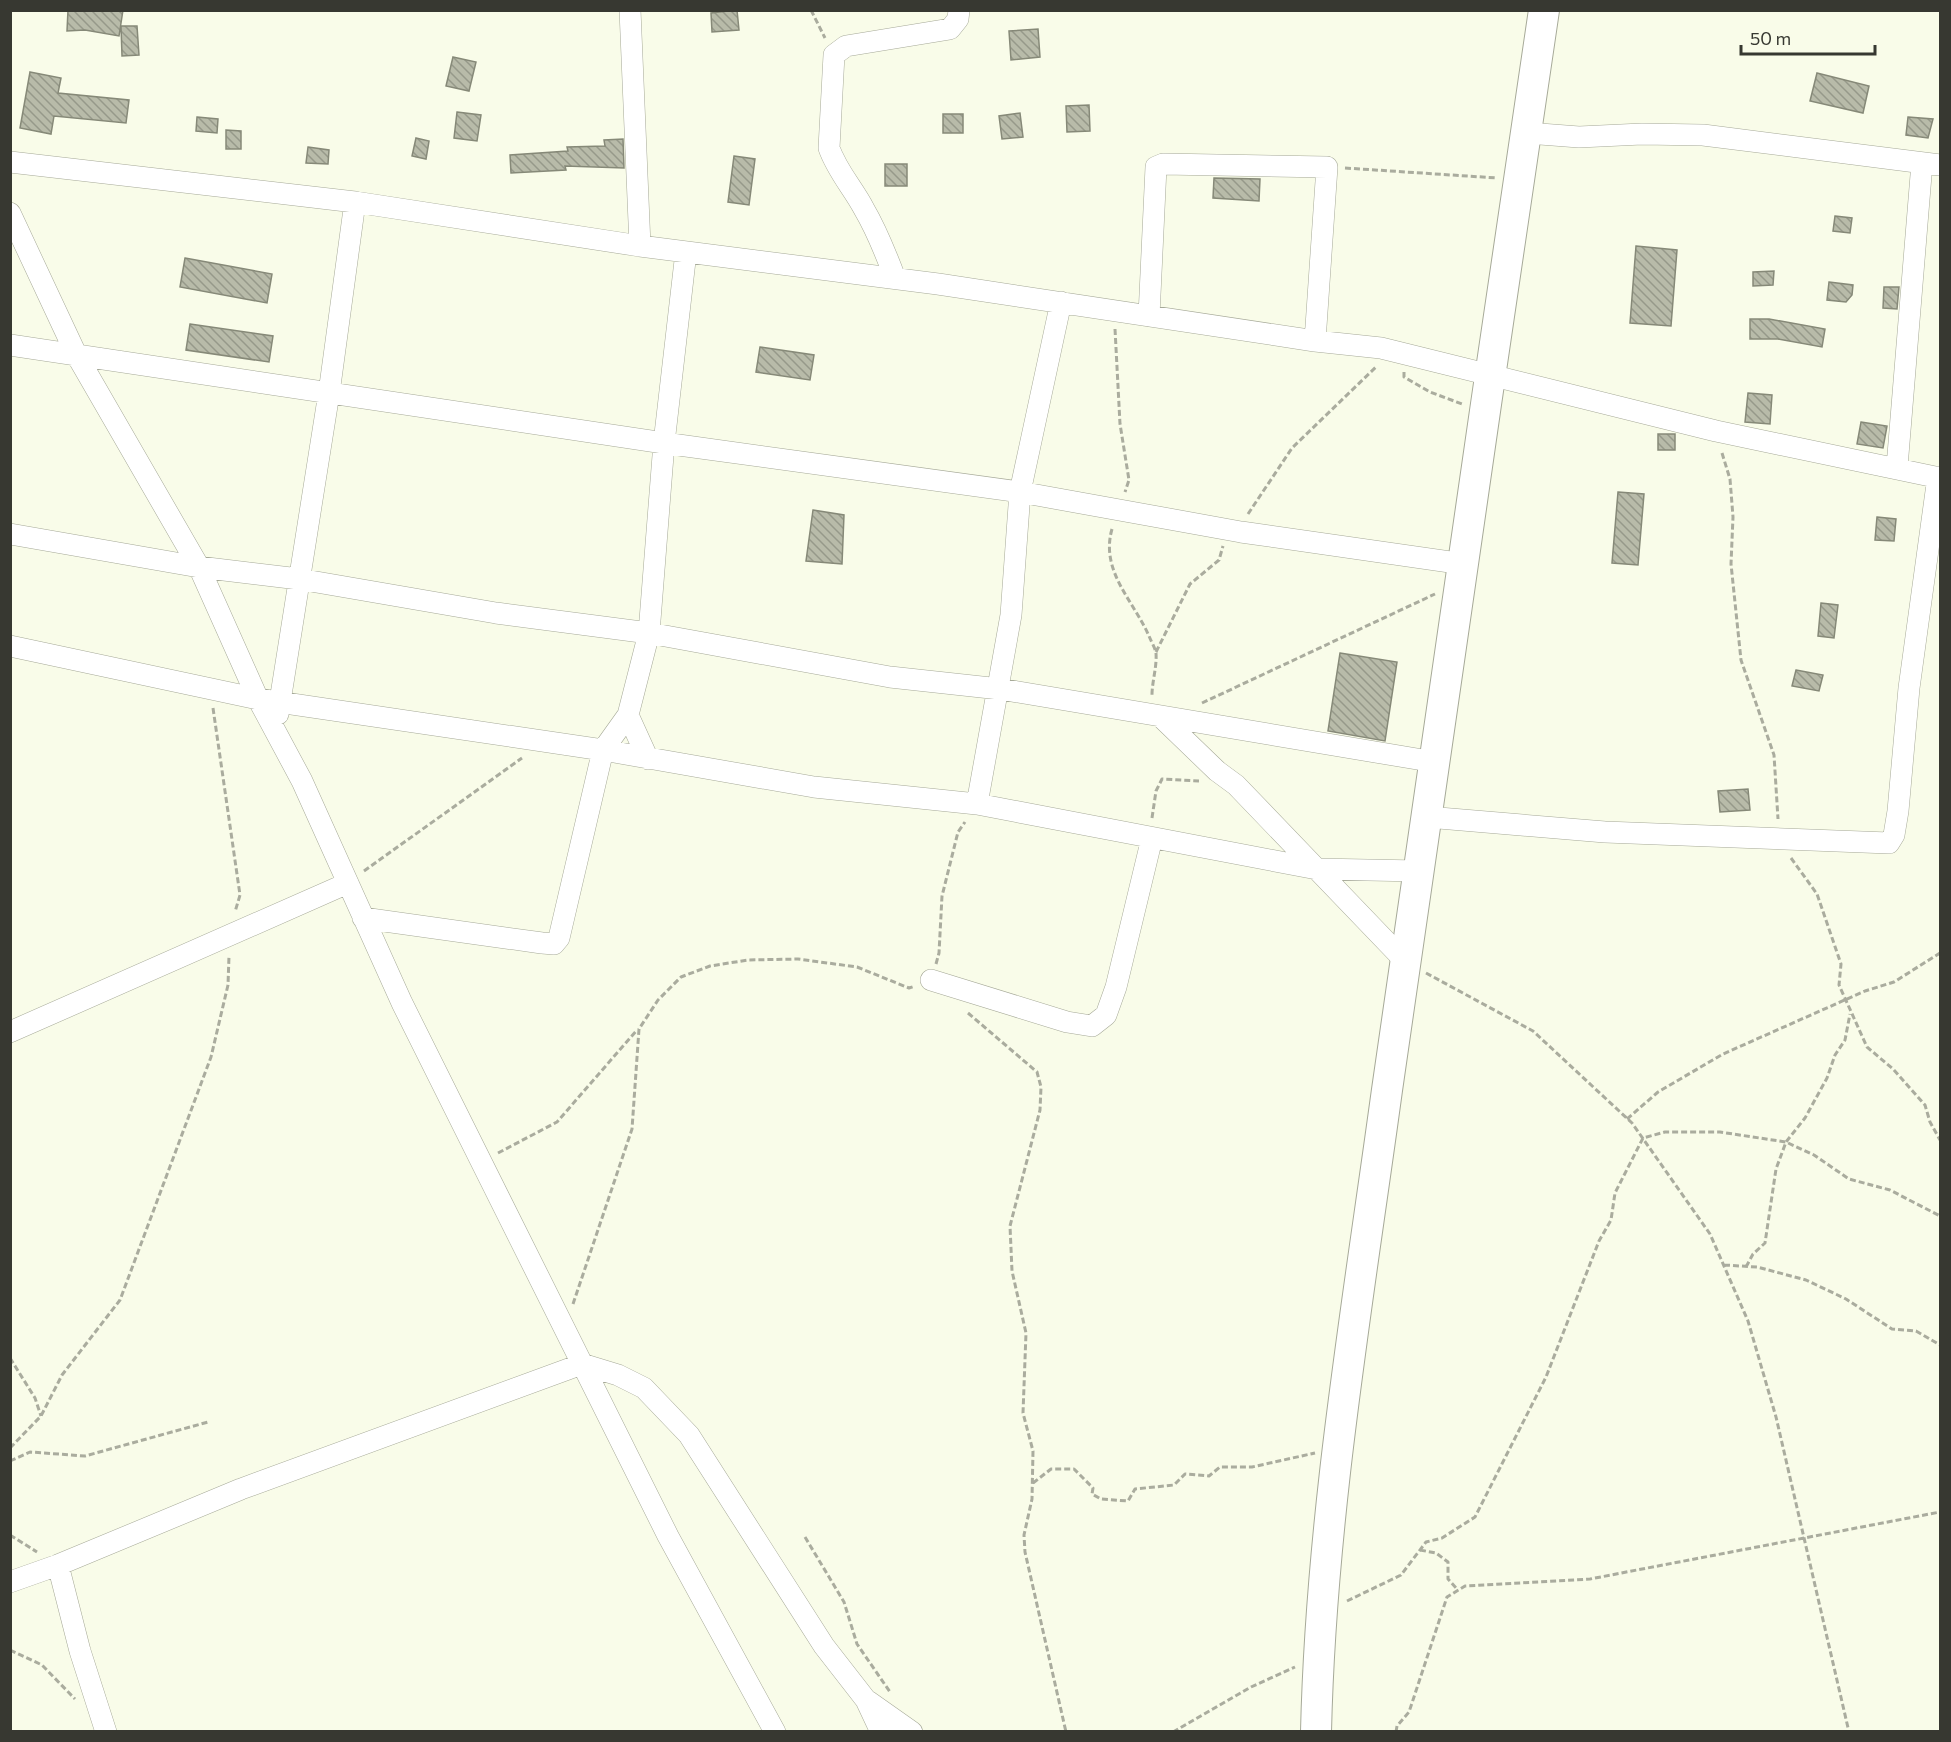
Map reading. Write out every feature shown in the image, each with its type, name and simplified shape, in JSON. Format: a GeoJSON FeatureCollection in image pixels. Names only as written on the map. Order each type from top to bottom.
{"type":"FeatureCollection","features":[{"type":"Feature","properties":{"kind":"main road"},"geometry":{"type":"LineString","coordinates":[[1313,1729],[1321,1612],[1338,1448],[1405,961],[1545,10]]}},
{"type":"Feature","properties":{"kind":"street"},"geometry":{"type":"LineString","coordinates":[[630,10],[640,246]]}},
{"type":"Feature","properties":{"kind":"street"},"geometry":{"type":"LineString","coordinates":[[895,278],[881,242],[863,207],[833,162],[829,148],[834,54],[846,46],[950,29],[958,18],[959,10]]}},
{"type":"Feature","properties":{"kind":"street"},"geometry":{"type":"LineString","coordinates":[[1527,133],[1579,138],[1642,134],[1703,135],[1931,164],[1897,467]]}},
{"type":"Feature","properties":{"kind":"street"},"geometry":{"type":"LineString","coordinates":[[10,162],[355,202],[640,246],[895,278],[1314,341],[1381,348],[1716,431],[1897,467],[1939,478],[1909,688],[1894,835],[1889,843],[1605,832],[1427,817]]}},
{"type":"Feature","properties":{"kind":"street"},"geometry":{"type":"LineString","coordinates":[[1149,315],[1156,167],[1163,164],[1327,167],[1314,341]]}},
{"type":"Feature","properties":{"kind":"street"},"geometry":{"type":"LineString","coordinates":[[276,730],[355,202]]}},
{"type":"Feature","properties":{"kind":"street"},"geometry":{"type":"LineString","coordinates":[[10,213],[76,354],[199,567],[258,699],[276,730],[363,918],[582,1365],[668,1536],[775,1731]]}},
{"type":"Feature","properties":{"kind":"street"},"geometry":{"type":"LineString","coordinates":[[363,918],[554,944],[562,930],[603,750],[628,715],[649,633],[664,443],[686,252]]}},
{"type":"Feature","properties":{"kind":"street"},"geometry":{"type":"LineString","coordinates":[[977,804],[1000,689],[1011,615],[1020,492],[1061,302]]}},
{"type":"Feature","properties":{"kind":"street"},"geometry":{"type":"LineString","coordinates":[[10,345],[664,443],[1020,492],[1462,573]]}},
{"type":"Feature","properties":{"kind":"street"},"geometry":{"type":"LineString","coordinates":[[10,534],[199,567],[299,579],[496,613],[649,633],[890,677],[1000,689],[1435,762]]}},
{"type":"Feature","properties":{"kind":"street"},"geometry":{"type":"LineString","coordinates":[[10,646],[258,699],[542,743],[603,750],[814,787],[977,804],[1317,869],[1419,872]]}},
{"type":"Feature","properties":{"kind":"street"},"geometry":{"type":"LineString","coordinates":[[628,715],[648,759]]}},
{"type":"Feature","properties":{"kind":"street"},"geometry":{"type":"LineString","coordinates":[[1165,717],[1236,785],[1405,961]]}},
{"type":"Feature","properties":{"kind":"street"},"geometry":{"type":"LineString","coordinates":[[931,980],[1067,1022],[1092,1026],[1106,1015],[1116,987],[1152,838]]}},
{"type":"Feature","properties":{"kind":"street"},"geometry":{"type":"LineString","coordinates":[[10,1032],[348,883]]}},
{"type":"Feature","properties":{"kind":"street"},"geometry":{"type":"LineString","coordinates":[[10,1582],[58,1565],[241,1489],[582,1365],[618,1375],[644,1388],[690,1435],[824,1646],[866,1700],[881,1731]]}},
{"type":"Feature","properties":{"kind":"street"},"geometry":{"type":"LineString","coordinates":[[58,1565],[80,1651],[106,1731]]}},
{"type":"Feature","properties":{"kind":"street"},"geometry":{"type":"LineString","coordinates":[[866,1700],[912,1731]]}},
{"type":"Feature","properties":{"kind":"path"},"geometry":{"type":"LineString","coordinates":[[811,10],[834,54]]}},
{"type":"Feature","properties":{"kind":"path"},"geometry":{"type":"LineString","coordinates":[[1327,167],[1520,180]]}},
{"type":"Feature","properties":{"kind":"path"},"geometry":{"type":"LineString","coordinates":[[1156,652],[1190,584],[1219,560],[1225,541],[1241,532],[1250,510],[1292,448],[1345,395],[1375,370],[1381,348]]}},
{"type":"Feature","properties":{"kind":"path"},"geometry":{"type":"LineString","coordinates":[[1403,352],[1404,377],[1430,392],[1486,414]]}},
{"type":"Feature","properties":{"kind":"path"},"geometry":{"type":"LineString","coordinates":[[1716,431],[1730,479],[1733,517],[1731,564],[1741,660],[1774,754],[1778,840],[1817,894],[1841,964],[1839,985],[1867,1047],[1893,1069],[1925,1105],[1930,1122],[1941,1140]]}},
{"type":"Feature","properties":{"kind":"path"},"geometry":{"type":"LineString","coordinates":[[1165,717],[1462,573]]}},
{"type":"Feature","properties":{"kind":"path"},"geometry":{"type":"LineString","coordinates":[[10,1448],[41,1416],[62,1374],[120,1300],[211,1057],[228,985],[230,935],[240,895],[211,689]]}},
{"type":"Feature","properties":{"kind":"path"},"geometry":{"type":"LineString","coordinates":[[348,883],[542,743]]}},
{"type":"Feature","properties":{"kind":"path"},"geometry":{"type":"LineString","coordinates":[[1152,838],[1152,815],[1156,791],[1162,779],[1201,781]]}},
{"type":"Feature","properties":{"kind":"path"},"geometry":{"type":"LineString","coordinates":[[482,1162],[557,1122],[639,1029],[658,1000],[681,977],[710,966],[748,960],[798,959],[857,967],[909,988],[931,980],[939,953],[942,896],[958,832],[977,804]]}},
{"type":"Feature","properties":{"kind":"path"},"geometry":{"type":"LineString","coordinates":[[1628,1119],[1658,1092],[1723,1054],[1845,1000],[1894,982],[1941,953]]}},
{"type":"Feature","properties":{"kind":"path"},"geometry":{"type":"LineString","coordinates":[[1405,961],[1533,1031],[1628,1119],[1710,1234],[1748,1321],[1770,1396],[1849,1731]]}},
{"type":"Feature","properties":{"kind":"path"},"geometry":{"type":"LineString","coordinates":[[966,1011],[1037,1072],[1041,1087],[1040,1110],[1010,1226],[1012,1271],[1026,1333],[1023,1413],[1033,1451],[1032,1499],[1024,1535],[1025,1552],[1066,1731]]}},
{"type":"Feature","properties":{"kind":"path"},"geometry":{"type":"LineString","coordinates":[[1746,1267],[1753,1254],[1765,1244],[1776,1169],[1786,1142],[1805,1118],[1827,1077],[1834,1055],[1845,1040],[1851,1011]]}},
{"type":"Feature","properties":{"kind":"path"},"geometry":{"type":"LineString","coordinates":[[565,1328],[632,1129],[639,1029]]}},
{"type":"Feature","properties":{"kind":"path"},"geometry":{"type":"LineString","coordinates":[[1321,1612],[1401,1575],[1426,1542],[1442,1538],[1475,1516],[1546,1377],[1599,1241],[1611,1220],[1615,1193],[1643,1138],[1665,1132],[1720,1132],[1786,1142],[1815,1155],[1849,1179],[1890,1190],[1941,1216]]}},
{"type":"Feature","properties":{"kind":"path"},"geometry":{"type":"LineString","coordinates":[[1724,1265],[1746,1267],[1806,1280],[1846,1299],[1892,1329],[1916,1331],[1941,1345]]}},
{"type":"Feature","properties":{"kind":"path"},"geometry":{"type":"LineString","coordinates":[[10,1358],[34,1398],[41,1416]]}},
{"type":"Feature","properties":{"kind":"path"},"geometry":{"type":"LineString","coordinates":[[10,1461],[30,1452],[85,1456],[208,1422]]}},
{"type":"Feature","properties":{"kind":"path"},"geometry":{"type":"LineString","coordinates":[[1032,1484],[1051,1469],[1074,1469],[1094,1488],[1092,1494],[1101,1498],[1128,1501],[1135,1489],[1174,1485],[1185,1474],[1209,1476],[1220,1467],[1252,1467],[1338,1448]]}},
{"type":"Feature","properties":{"kind":"path"},"geometry":{"type":"LineString","coordinates":[[1396,1731],[1397,1726],[1409,1712],[1448,1597],[1465,1586],[1590,1579],[1941,1512]]}},
{"type":"Feature","properties":{"kind":"path"},"geometry":{"type":"LineString","coordinates":[[10,1535],[58,1565]]}},
{"type":"Feature","properties":{"kind":"path"},"geometry":{"type":"LineString","coordinates":[[805,1537],[844,1602],[857,1644],[891,1693]]}},
{"type":"Feature","properties":{"kind":"path"},"geometry":{"type":"LineString","coordinates":[[1420,1550],[1436,1553],[1448,1562],[1448,1579],[1458,1590]]}},
{"type":"Feature","properties":{"kind":"path"},"geometry":{"type":"LineString","coordinates":[[10,1650],[42,1665],[82,1707]]}},
{"type":"Feature","properties":{"kind":"path"},"geometry":{"type":"LineString","coordinates":[[1173,1731],[1251,1688],[1318,1656]]}},
{"type":"Feature","properties":{"kind":"building"},"geometry":{"type":"Polygon","coordinates":[[[68,10],[123,10],[119,36],[85,30],[67,31],[68,10]]]}},
{"type":"Feature","properties":{"kind":"building"},"geometry":{"type":"Polygon","coordinates":[[[737,10],[739,30],[712,32],[711,13],[737,10]]]}},
{"type":"Feature","properties":{"kind":"building"},"geometry":{"type":"Polygon","coordinates":[[[121,26],[137,26],[139,55],[122,56],[121,26]]]}},
{"type":"Feature","properties":{"kind":"building"},"geometry":{"type":"Polygon","coordinates":[[[1038,29],[1040,57],[1011,60],[1009,31],[1038,29]]]}},
{"type":"Feature","properties":{"kind":"building"},"geometry":{"type":"Polygon","coordinates":[[[453,57],[476,62],[469,91],[446,86],[453,57]]]}},
{"type":"Feature","properties":{"kind":"building"},"geometry":{"type":"Polygon","coordinates":[[[30,72],[61,78],[58,93],[129,100],[126,123],[54,116],[51,134],[20,128],[30,72]]]}},
{"type":"Feature","properties":{"kind":"building"},"geometry":{"type":"Polygon","coordinates":[[[1817,73],[1869,86],[1863,113],[1810,101],[1817,73]]]}},
{"type":"Feature","properties":{"kind":"building"},"geometry":{"type":"Polygon","coordinates":[[[1089,105],[1090,131],[1067,132],[1066,106],[1089,105]]]}},
{"type":"Feature","properties":{"kind":"building"},"geometry":{"type":"Polygon","coordinates":[[[457,112],[481,115],[477,141],[454,138],[457,112]]]}},
{"type":"Feature","properties":{"kind":"building"},"geometry":{"type":"Polygon","coordinates":[[[1020,113],[1023,137],[1002,139],[999,116],[1020,113]]]}},
{"type":"Feature","properties":{"kind":"building"},"geometry":{"type":"Polygon","coordinates":[[[943,114],[963,114],[963,133],[943,133],[943,114]]]}},
{"type":"Feature","properties":{"kind":"building"},"geometry":{"type":"Polygon","coordinates":[[[197,117],[218,119],[217,133],[196,131],[197,117]]]}},
{"type":"Feature","properties":{"kind":"building"},"geometry":{"type":"Polygon","coordinates":[[[1908,117],[1933,119],[1928,138],[1906,135],[1908,117]]]}},
{"type":"Feature","properties":{"kind":"building"},"geometry":{"type":"Polygon","coordinates":[[[226,130],[241,131],[241,149],[226,149],[226,130]]]}},
{"type":"Feature","properties":{"kind":"building"},"geometry":{"type":"Polygon","coordinates":[[[416,138],[429,141],[426,159],[412,156],[416,138]]]}},
{"type":"Feature","properties":{"kind":"building"},"geometry":{"type":"Polygon","coordinates":[[[623,139],[624,168],[565,166],[566,170],[511,173],[510,155],[568,151],[567,147],[605,146],[604,140],[623,139]]]}},
{"type":"Feature","properties":{"kind":"building"},"geometry":{"type":"Polygon","coordinates":[[[308,147],[329,150],[328,164],[306,163],[308,147]]]}},
{"type":"Feature","properties":{"kind":"building"},"geometry":{"type":"Polygon","coordinates":[[[734,156],[755,159],[749,205],[728,202],[734,156]]]}},
{"type":"Feature","properties":{"kind":"building"},"geometry":{"type":"Polygon","coordinates":[[[885,164],[907,164],[907,186],[885,186],[885,164]]]}},
{"type":"Feature","properties":{"kind":"building"},"geometry":{"type":"Polygon","coordinates":[[[1214,178],[1260,179],[1259,201],[1213,198],[1214,178]]]}},
{"type":"Feature","properties":{"kind":"building"},"geometry":{"type":"Polygon","coordinates":[[[1835,216],[1852,218],[1850,233],[1833,231],[1835,216]]]}},
{"type":"Feature","properties":{"kind":"building"},"geometry":{"type":"Polygon","coordinates":[[[1636,246],[1677,250],[1671,326],[1630,323],[1636,246]]]}},
{"type":"Feature","properties":{"kind":"building"},"geometry":{"type":"Polygon","coordinates":[[[185,258],[272,274],[267,303],[180,287],[185,258]]]}},
{"type":"Feature","properties":{"kind":"building"},"geometry":{"type":"Polygon","coordinates":[[[1774,271],[1773,285],[1753,286],[1753,272],[1774,271]]]}},
{"type":"Feature","properties":{"kind":"building"},"geometry":{"type":"Polygon","coordinates":[[[1829,282],[1853,285],[1852,295],[1846,302],[1827,300],[1829,282]]]}},
{"type":"Feature","properties":{"kind":"building"},"geometry":{"type":"Polygon","coordinates":[[[1884,287],[1899,287],[1897,309],[1883,308],[1884,287]]]}},
{"type":"Feature","properties":{"kind":"building"},"geometry":{"type":"Polygon","coordinates":[[[1750,319],[1769,319],[1825,329],[1822,347],[1778,339],[1750,339],[1750,319]]]}},
{"type":"Feature","properties":{"kind":"building"},"geometry":{"type":"Polygon","coordinates":[[[190,324],[273,336],[269,362],[186,350],[190,324]]]}},
{"type":"Feature","properties":{"kind":"building"},"geometry":{"type":"Polygon","coordinates":[[[760,347],[814,355],[810,380],[756,372],[760,347]]]}},
{"type":"Feature","properties":{"kind":"building"},"geometry":{"type":"Polygon","coordinates":[[[1748,393],[1772,395],[1770,424],[1745,422],[1748,393]]]}},
{"type":"Feature","properties":{"kind":"building"},"geometry":{"type":"Polygon","coordinates":[[[1861,422],[1887,426],[1883,448],[1857,444],[1861,422]]]}},
{"type":"Feature","properties":{"kind":"building"},"geometry":{"type":"Polygon","coordinates":[[[1658,434],[1675,434],[1675,450],[1658,450],[1658,434]]]}},
{"type":"Feature","properties":{"kind":"building"},"geometry":{"type":"Polygon","coordinates":[[[1618,492],[1644,494],[1638,565],[1612,563],[1618,492]]]}},
{"type":"Feature","properties":{"kind":"building"},"geometry":{"type":"Polygon","coordinates":[[[813,510],[844,515],[842,564],[806,561],[813,510]]]}},
{"type":"Feature","properties":{"kind":"building"},"geometry":{"type":"Polygon","coordinates":[[[1877,517],[1896,519],[1894,541],[1875,540],[1877,517]]]}},
{"type":"Feature","properties":{"kind":"building"},"geometry":{"type":"Polygon","coordinates":[[[1821,603],[1838,605],[1834,638],[1818,636],[1821,603]]]}},
{"type":"Feature","properties":{"kind":"building"},"geometry":{"type":"Polygon","coordinates":[[[1340,653],[1397,662],[1385,741],[1328,731],[1340,653]]]}},
{"type":"Feature","properties":{"kind":"building"},"geometry":{"type":"Polygon","coordinates":[[[1796,670],[1823,675],[1819,691],[1792,686],[1796,670]]]}},
{"type":"Feature","properties":{"kind":"building"},"geometry":{"type":"Polygon","coordinates":[[[1748,789],[1750,810],[1720,812],[1718,791],[1748,789]]]}}]}
